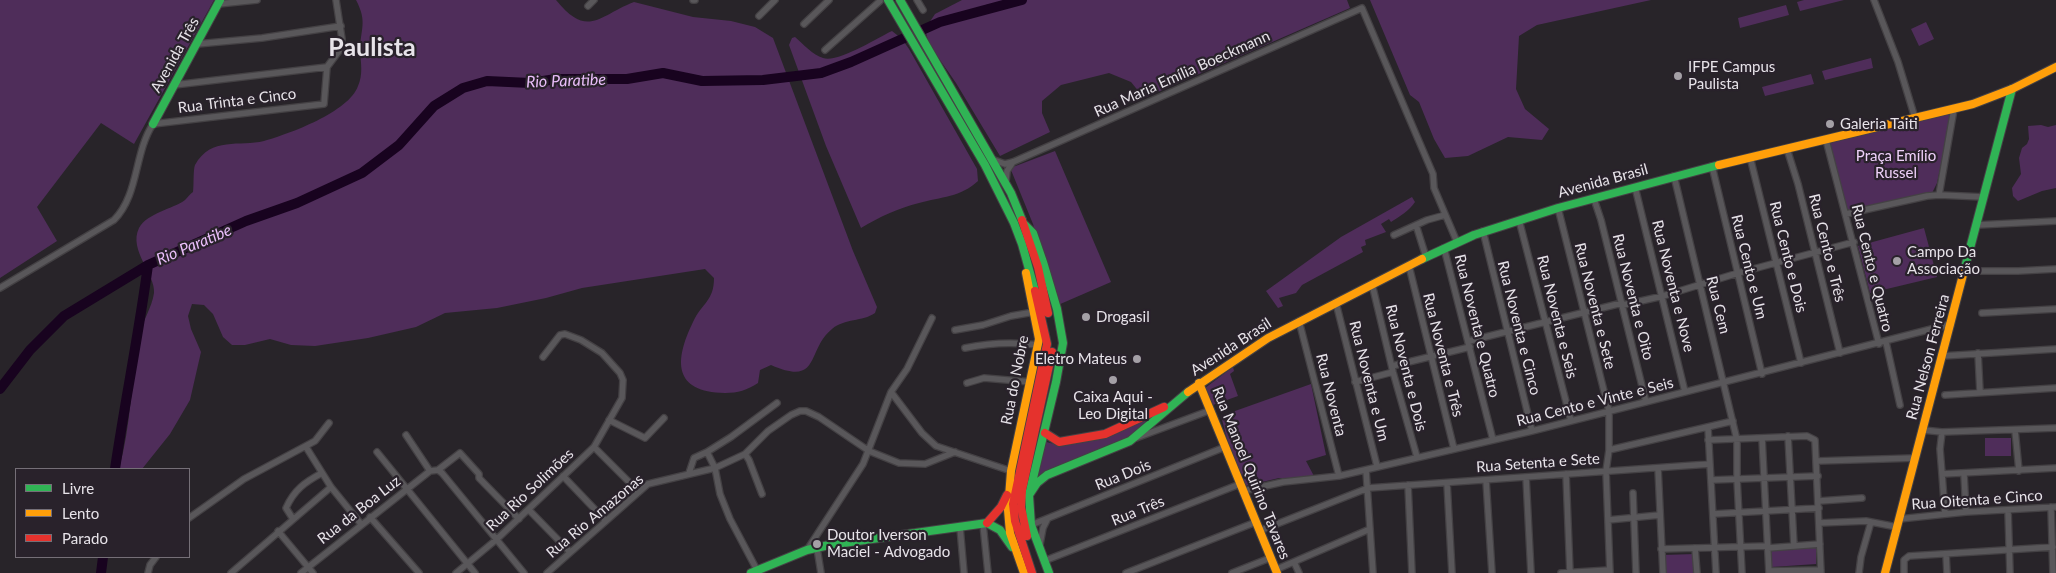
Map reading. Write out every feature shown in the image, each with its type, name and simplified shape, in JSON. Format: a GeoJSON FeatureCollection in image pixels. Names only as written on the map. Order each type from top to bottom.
{"type":"FeatureCollection","features":[{"type":"Feature","properties":{"kind":"main road"},"geometry":{"type":"LineString","coordinates":[[883,0],[894,9],[1002,196],[1022,244],[1053,351],[1022,490],[1020,507],[1028,527],[1039,573]]}},
{"type":"Feature","properties":{"kind":"main road"},"geometry":{"type":"LineString","coordinates":[[900,0],[1006,183],[1024,225],[1047,344],[1026,420],[1013,504],[1015,521],[1032,573]]}},
{"type":"Feature","properties":{"kind":"main road","name":"Avenida Três"},"geometry":{"type":"LineString","coordinates":[[153,124],[219,2]]}},
{"type":"Feature","properties":{"kind":"main road","name":"Avenida Brasil"},"geometry":{"type":"LineString","coordinates":[[1029,495],[1037,483],[1047,475],[1130,441],[1199,383],[1268,338],[1299,320],[1457,242],[1558,208],[1635,186],[1954,109],[2012,89],[2056,67]]}},
{"type":"Feature","properties":{"kind":"main road","name":"Rua Nelson Ferreira"},"geometry":{"type":"LineString","coordinates":[[1885,573],[2012,89]]}},
{"type":"Feature","properties":{"kind":"main road"},"geometry":{"type":"LineString","coordinates":[[1024,225],[1033,233],[1057,309],[1063,344],[1045,433],[1029,495],[1028,527],[1035,538],[1049,573]]}},
{"type":"Feature","properties":{"kind":"main road"},"geometry":{"type":"LineString","coordinates":[[1041,311],[1057,309]]}},
{"type":"Feature","properties":{"kind":"main road","name":"Rua do Nobre"},"geometry":{"type":"LineString","coordinates":[[1024,573],[1009,526],[1008,493],[1011,471],[1026,420],[1038,345],[1041,311]]}},
{"type":"Feature","properties":{"kind":"main road","name":"Rua Manoel Quirino Tavares"},"geometry":{"type":"LineString","coordinates":[[1199,383],[1276,572]]}},
{"type":"Feature","properties":{"kind":"main road","name":"Avenida Brasil"},"geometry":{"type":"LineString","coordinates":[[1045,433],[1059,442],[1105,434],[1154,412],[1185,394]]}},
{"type":"Feature","properties":{"kind":"main road","name":"Rua do Nobre"},"geometry":{"type":"LineString","coordinates":[[1008,493],[985,524],[1000,530],[1017,554]]}},
{"type":"Feature","properties":{"kind":"main road"},"geometry":{"type":"LineString","coordinates":[[758,571],[807,550],[985,524]]}},
{"type":"Feature","properties":{"kind":"street"},"geometry":{"type":"LineString","coordinates":[[219,2],[257,0]]}},
{"type":"Feature","properties":{"kind":"street"},"geometry":{"type":"LineString","coordinates":[[174,85],[327,67],[339,51],[342,39],[336,0]]}},
{"type":"Feature","properties":{"kind":"street"},"geometry":{"type":"LineString","coordinates":[[588,6],[594,0]]}},
{"type":"Feature","properties":{"kind":"street"},"geometry":{"type":"LineString","coordinates":[[759,16],[775,0]]}},
{"type":"Feature","properties":{"kind":"street"},"geometry":{"type":"LineString","coordinates":[[804,24],[829,0]]}},
{"type":"Feature","properties":{"kind":"street"},"geometry":{"type":"LineString","coordinates":[[825,50],[883,0]]}},
{"type":"Feature","properties":{"kind":"street"},"geometry":{"type":"LineString","coordinates":[[916,0],[923,10]]}},
{"type":"Feature","properties":{"kind":"street"},"geometry":{"type":"LineString","coordinates":[[1874,0],[1898,62],[1916,118]]}},
{"type":"Feature","properties":{"kind":"street","name":"Rua Maria Emília Boeckmann"},"geometry":{"type":"LineString","coordinates":[[1013,162],[1362,8],[1433,174],[1434,188],[1445,215]]}},
{"type":"Feature","properties":{"kind":"street"},"geometry":{"type":"LineString","coordinates":[[197,44],[262,38],[341,26]]}},
{"type":"Feature","properties":{"kind":"street","name":"Rua Trinta e Cinco"},"geometry":{"type":"LineString","coordinates":[[153,124],[324,104],[327,67]]}},
{"type":"Feature","properties":{"kind":"street"},"geometry":{"type":"LineString","coordinates":[[1940,195],[1954,109]]}},
{"type":"Feature","properties":{"kind":"street"},"geometry":{"type":"LineString","coordinates":[[0,288],[114,220],[119,215],[128,200],[142,150],[153,124]]}},
{"type":"Feature","properties":{"kind":"street","name":"Rua Cento e Quatro"},"geometry":{"type":"LineString","coordinates":[[1826,140],[1879,344]]}},
{"type":"Feature","properties":{"kind":"street","name":"Rua Cento e Três"},"geometry":{"type":"LineString","coordinates":[[1787,149],[1840,353]]}},
{"type":"Feature","properties":{"kind":"street"},"geometry":{"type":"LineString","coordinates":[[991,157],[1001,163],[1013,162]]}},
{"type":"Feature","properties":{"kind":"street","name":"Rua Cento e Dois"},"geometry":{"type":"LineString","coordinates":[[1750,158],[1801,363]]}},
{"type":"Feature","properties":{"kind":"street"},"geometry":{"type":"LineString","coordinates":[[1006,183],[1007,171],[1013,162]]}},
{"type":"Feature","properties":{"kind":"street","name":"Rua Cento e Um"},"geometry":{"type":"LineString","coordinates":[[1712,166],[1762,374]]}},
{"type":"Feature","properties":{"kind":"street","name":"Rua Cem"},"geometry":{"type":"LineString","coordinates":[[1674,176],[1737,440],[1742,573]]}},
{"type":"Feature","properties":{"kind":"street","name":"Rua Noventa e Nove"},"geometry":{"type":"LineString","coordinates":[[1635,186],[1685,392]]}},
{"type":"Feature","properties":{"kind":"street"},"geometry":{"type":"LineString","coordinates":[[1846,214],[1926,196],[1984,197]]}},
{"type":"Feature","properties":{"kind":"street","name":"Rua Noventa e Oito"},"geometry":{"type":"LineString","coordinates":[[1594,199],[1623,304],[1646,402]]}},
{"type":"Feature","properties":{"kind":"street","name":"Rua Noventa e Sete"},"geometry":{"type":"LineString","coordinates":[[1558,208],[1609,411],[1609,450],[1606,471],[1610,571]]}},
{"type":"Feature","properties":{"kind":"street"},"geometry":{"type":"LineString","coordinates":[[1394,236],[1445,215],[1457,242]]}},
{"type":"Feature","properties":{"kind":"street","name":"Rua Noventa e Seis"},"geometry":{"type":"LineString","coordinates":[[1520,220],[1571,421]]}},
{"type":"Feature","properties":{"kind":"street"},"geometry":{"type":"LineString","coordinates":[[1976,225],[2056,221]]}},
{"type":"Feature","properties":{"kind":"street"},"geometry":{"type":"LineString","coordinates":[[1416,226],[1426,257]]}},
{"type":"Feature","properties":{"kind":"street","name":"Rua Noventa e Cinco"},"geometry":{"type":"LineString","coordinates":[[1483,232],[1532,431]]}},
{"type":"Feature","properties":{"kind":"street"},"geometry":{"type":"LineString","coordinates":[[1355,382],[1507,332],[1663,296],[1699,283],[1854,242]]}},
{"type":"Feature","properties":{"kind":"street","name":"Rua Noventa e Quatro"},"geometry":{"type":"LineString","coordinates":[[1444,248],[1493,440]]}},
{"type":"Feature","properties":{"kind":"street","name":"Rua Noventa e Três"},"geometry":{"type":"LineString","coordinates":[[1409,266],[1454,449]]}},
{"type":"Feature","properties":{"kind":"street"},"geometry":{"type":"LineString","coordinates":[[1965,271],[2056,269]]}},
{"type":"Feature","properties":{"kind":"street","name":"Rua Noventa e Dois"},"geometry":{"type":"LineString","coordinates":[[1372,284],[1392,369],[1416,457]]}},
{"type":"Feature","properties":{"kind":"street","name":"Rua Noventa e Um"},"geometry":{"type":"LineString","coordinates":[[1336,303],[1377,466]]}},
{"type":"Feature","properties":{"kind":"street"},"geometry":{"type":"LineString","coordinates":[[1982,313],[2056,309]]}},
{"type":"Feature","properties":{"kind":"street"},"geometry":{"type":"LineString","coordinates":[[955,330],[983,325],[1010,316],[1041,311]]}},
{"type":"Feature","properties":{"kind":"street"},"geometry":{"type":"LineString","coordinates":[[807,550],[856,475],[869,451],[891,392],[907,369],[932,318]]}},
{"type":"Feature","properties":{"kind":"street","name":"Rua Noventa"},"geometry":{"type":"LineString","coordinates":[[1299,320],[1338,476]]}},
{"type":"Feature","properties":{"kind":"street","name":"Rua Cento e Vinte e Seis"},"geometry":{"type":"LineString","coordinates":[[1242,487],[1338,476],[1366,470],[1532,431],[1724,381],[1762,374],[1951,324]]}},
{"type":"Feature","properties":{"kind":"street","name":"Rua Rio Solimões"},"geometry":{"type":"LineString","coordinates":[[456,573],[529,510],[594,447],[623,394],[623,380],[618,370],[602,352],[581,340],[564,334],[559,337],[543,356]]}},
{"type":"Feature","properties":{"kind":"street"},"geometry":{"type":"LineString","coordinates":[[1886,342],[1900,405]]}},
{"type":"Feature","properties":{"kind":"street"},"geometry":{"type":"LineString","coordinates":[[965,348],[1011,344],[1038,345]]}},
{"type":"Feature","properties":{"kind":"street"},"geometry":{"type":"LineString","coordinates":[[1942,356],[2056,349]]}},
{"type":"Feature","properties":{"kind":"street"},"geometry":{"type":"LineString","coordinates":[[1978,353],[1980,392]]}},
{"type":"Feature","properties":{"kind":"street"},"geometry":{"type":"LineString","coordinates":[[967,383],[984,378],[1031,382]]}},
{"type":"Feature","properties":{"kind":"street"},"geometry":{"type":"LineString","coordinates":[[1946,395],[2056,388]]}},
{"type":"Feature","properties":{"kind":"street"},"geometry":{"type":"LineString","coordinates":[[891,392],[929,441],[936,446],[1011,471]]}},
{"type":"Feature","properties":{"kind":"street"},"geometry":{"type":"LineString","coordinates":[[689,473],[691,462],[694,458],[732,437],[777,403]]}},
{"type":"Feature","properties":{"kind":"street"},"geometry":{"type":"LineString","coordinates":[[1130,441],[1211,410]]}},
{"type":"Feature","properties":{"kind":"street","name":"Rua Rio Amazonas"},"geometry":{"type":"LineString","coordinates":[[547,573],[652,482],[715,468],[745,454],[773,427],[791,415],[803,411],[827,422],[869,451]]}},
{"type":"Feature","properties":{"kind":"street"},"geometry":{"type":"LineString","coordinates":[[610,418],[645,438],[664,418]]}},
{"type":"Feature","properties":{"kind":"street"},"geometry":{"type":"LineString","coordinates":[[1609,450],[1733,421]]}},
{"type":"Feature","properties":{"kind":"street"},"geometry":{"type":"LineString","coordinates":[[190,517],[244,479],[318,439],[329,423]]}},
{"type":"Feature","properties":{"kind":"street"},"geometry":{"type":"LineString","coordinates":[[1708,428],[1716,573]]}},
{"type":"Feature","properties":{"kind":"street"},"geometry":{"type":"LineString","coordinates":[[1922,430],[1942,432],[2056,428]]}},
{"type":"Feature","properties":{"kind":"street","name":"Rua Oitenta e Cinco"},"geometry":{"type":"LineString","coordinates":[[2014,430],[2018,470],[2056,468]]}},
{"type":"Feature","properties":{"kind":"street"},"geometry":{"type":"LineString","coordinates":[[1942,432],[1942,474],[1945,514]]}},
{"type":"Feature","properties":{"kind":"street"},"geometry":{"type":"LineString","coordinates":[[406,434],[434,470],[497,539],[524,573]]}},
{"type":"Feature","properties":{"kind":"street"},"geometry":{"type":"LineString","coordinates":[[1708,440],[1788,436],[1807,436],[1815,440],[1821,572],[1769,572],[1762,438]]}},
{"type":"Feature","properties":{"kind":"street"},"geometry":{"type":"LineString","coordinates":[[1788,436],[1794,546]]}},
{"type":"Feature","properties":{"kind":"street"},"geometry":{"type":"LineString","coordinates":[[306,447],[331,487],[361,524]]}},
{"type":"Feature","properties":{"kind":"street"},"geometry":{"type":"LineString","coordinates":[[594,447],[639,492]]}},
{"type":"Feature","properties":{"kind":"street","name":"Rua Dois"},"geometry":{"type":"LineString","coordinates":[[1028,527],[1225,447]]}},
{"type":"Feature","properties":{"kind":"street"},"geometry":{"type":"LineString","coordinates":[[869,451],[899,463],[915,465],[925,464],[955,452]]}},
{"type":"Feature","properties":{"kind":"street"},"geometry":{"type":"LineString","coordinates":[[378,452],[475,573]]}},
{"type":"Feature","properties":{"kind":"street"},"geometry":{"type":"LineString","coordinates":[[707,452],[715,468],[720,494],[730,519],[758,571]]}},
{"type":"Feature","properties":{"kind":"street","name":"Rua da Boa Luz"},"geometry":{"type":"LineString","coordinates":[[301,573],[407,489],[460,453],[479,474],[478,478],[519,519]]}},
{"type":"Feature","properties":{"kind":"street"},"geometry":{"type":"LineString","coordinates":[[745,454],[762,494]]}},
{"type":"Feature","properties":{"kind":"street"},"geometry":{"type":"LineString","coordinates":[[1817,461],[1915,458]]}},
{"type":"Feature","properties":{"kind":"street","name":"Rua Setenta e Sete"},"geometry":{"type":"LineString","coordinates":[[1259,531],[1368,488],[1710,464]]}},
{"type":"Feature","properties":{"kind":"street"},"geometry":{"type":"LineString","coordinates":[[1658,468],[1663,573]]}},
{"type":"Feature","properties":{"kind":"street"},"geometry":{"type":"LineString","coordinates":[[1366,470],[1372,573]]}},
{"type":"Feature","properties":{"kind":"street"},"geometry":{"type":"LineString","coordinates":[[1942,474],[2018,470]]}},
{"type":"Feature","properties":{"kind":"street"},"geometry":{"type":"LineString","coordinates":[[293,519],[286,508],[294,492],[303,484],[322,473]]}},
{"type":"Feature","properties":{"kind":"street"},"geometry":{"type":"LineString","coordinates":[[1566,474],[1570,573]]}},
{"type":"Feature","properties":{"kind":"street"},"geometry":{"type":"LineString","coordinates":[[1964,474],[1966,512]]}},
{"type":"Feature","properties":{"kind":"street"},"geometry":{"type":"LineString","coordinates":[[564,476],[606,521]]}},
{"type":"Feature","properties":{"kind":"street"},"geometry":{"type":"LineString","coordinates":[[1711,480],[1818,476]]}},
{"type":"Feature","properties":{"kind":"street"},"geometry":{"type":"LineString","coordinates":[[1526,477],[1531,573]]}},
{"type":"Feature","properties":{"kind":"street"},"geometry":{"type":"LineString","coordinates":[[1486,480],[1492,573]]}},
{"type":"Feature","properties":{"kind":"street"},"geometry":{"type":"LineString","coordinates":[[1447,483],[1452,573]]}},
{"type":"Feature","properties":{"kind":"street"},"geometry":{"type":"LineString","coordinates":[[1408,485],[1412,573]]}},
{"type":"Feature","properties":{"kind":"street"},"geometry":{"type":"LineString","coordinates":[[231,573],[331,487]]}},
{"type":"Feature","properties":{"kind":"street","name":"Rua Três"},"geometry":{"type":"LineString","coordinates":[[1044,562],[1242,487]]}},
{"type":"Feature","properties":{"kind":"street"},"geometry":{"type":"LineString","coordinates":[[1633,493],[1636,573]]}},
{"type":"Feature","properties":{"kind":"street"},"geometry":{"type":"LineString","coordinates":[[1713,514],[1792,509],[1862,498]]}},
{"type":"Feature","properties":{"kind":"street"},"geometry":{"type":"LineString","coordinates":[[2053,573],[2054,507]]}},
{"type":"Feature","properties":{"kind":"street","name":"Rua Oitenta e Cinco"},"geometry":{"type":"LineString","coordinates":[[1899,519],[1966,512],[2054,507]]}},
{"type":"Feature","properties":{"kind":"street"},"geometry":{"type":"LineString","coordinates":[[529,510],[570,552]]}},
{"type":"Feature","properties":{"kind":"street"},"geometry":{"type":"LineString","coordinates":[[2008,510],[2010,573]]}},
{"type":"Feature","properties":{"kind":"street"},"geometry":{"type":"LineString","coordinates":[[1608,520],[1660,515]]}},
{"type":"Feature","properties":{"kind":"street"},"geometry":{"type":"LineString","coordinates":[[370,517],[419,573]]}},
{"type":"Feature","properties":{"kind":"street"},"geometry":{"type":"LineString","coordinates":[[1039,548],[1043,528],[1048,519]]}},
{"type":"Feature","properties":{"kind":"street"},"geometry":{"type":"LineString","coordinates":[[1126,573],[1256,522]]}},
{"type":"Feature","properties":{"kind":"street"},"geometry":{"type":"LineString","coordinates":[[1819,523],[1871,522],[1897,528]]}},
{"type":"Feature","properties":{"kind":"street"},"geometry":{"type":"LineString","coordinates":[[1859,573],[1861,557],[1871,522]]}},
{"type":"Feature","properties":{"kind":"street"},"geometry":{"type":"LineString","coordinates":[[985,524],[988,573]]}},
{"type":"Feature","properties":{"kind":"street"},"geometry":{"type":"LineString","coordinates":[[960,527],[964,573]]}},
{"type":"Feature","properties":{"kind":"street"},"geometry":{"type":"LineString","coordinates":[[1276,572],[1294,562],[1370,529]]}},
{"type":"Feature","properties":{"kind":"street"},"geometry":{"type":"LineString","coordinates":[[278,531],[313,573]]}},
{"type":"Feature","properties":{"kind":"street"},"geometry":{"type":"LineString","coordinates":[[1661,549],[1820,544]]}},
{"type":"Feature","properties":{"kind":"street"},"geometry":{"type":"LineString","coordinates":[[1904,573],[1904,560],[1906,557],[2053,547]]}},
{"type":"Feature","properties":{"kind":"street"},"geometry":{"type":"LineString","coordinates":[[817,548],[821,573]]}},
{"type":"Feature","properties":{"kind":"street"},"geometry":{"type":"LineString","coordinates":[[1695,548],[1697,573]]}},
{"type":"Feature","properties":{"kind":"street"},"geometry":{"type":"LineString","coordinates":[[1946,554],[1947,573]]}},
{"type":"Feature","properties":{"kind":"street"},"geometry":{"type":"LineString","coordinates":[[150,572],[156,558]]}},
{"type":"Feature","properties":{"kind":"street"},"geometry":{"type":"LineString","coordinates":[[1232,573],[1270,558]]}},
{"type":"Feature","properties":{"kind":"street"},"geometry":{"type":"LineString","coordinates":[[1294,562],[1299,573]]}},
{"type":"Feature","properties":{"kind":"street"},"geometry":{"type":"LineString","coordinates":[[1561,573],[1610,571]]}},
{"type":"Feature","properties":{"kind":"green space"},"geometry":{"type":"Polygon","coordinates":[[[0,0],[214,0],[134,144],[101,123],[37,207],[57,241],[0,278],[0,0]]]}},
{"type":"Feature","properties":{"kind":"green space"},"geometry":{"type":"Polygon","coordinates":[[[356,0],[556,0],[567,12],[577,19],[594,21],[634,2],[693,17],[731,21],[755,27],[773,38],[853,251],[877,307],[875,313],[865,318],[842,323],[832,329],[824,337],[805,369],[798,372],[787,371],[771,365],[760,370],[758,383],[750,388],[725,393],[695,387],[682,372],[681,361],[687,336],[696,316],[712,292],[714,278],[705,269],[582,288],[497,308],[445,313],[416,327],[368,338],[315,346],[291,345],[270,339],[245,345],[232,345],[223,337],[213,314],[204,305],[192,304],[188,316],[191,329],[201,352],[190,400],[170,434],[143,468],[119,468],[126,436],[139,337],[154,293],[151,278],[137,245],[139,228],[148,219],[185,200],[193,192],[195,165],[209,150],[227,144],[255,143],[288,133],[317,121],[343,105],[352,96],[360,82],[360,44],[363,20],[356,0]]]}},
{"type":"Feature","properties":{"kind":"green space"},"geometry":{"type":"Polygon","coordinates":[[[962,0],[1347,0],[1350,8],[1144,98],[1131,82],[1109,73],[1061,85],[1042,101],[1042,113],[1050,132],[1000,156],[956,83],[929,44],[925,29],[935,14],[962,0]]]}},
{"type":"Feature","properties":{"kind":"green space"},"geometry":{"type":"Polygon","coordinates":[[[1370,0],[1651,0],[1537,25],[1519,36],[1516,89],[1525,109],[1549,129],[1542,140],[1508,137],[1468,156],[1445,158],[1434,139],[1419,102],[1410,95],[1370,0]]]}},
{"type":"Feature","properties":{"kind":"green space"},"geometry":{"type":"Polygon","coordinates":[[[1804,0],[1844,0],[1800,11],[1797,2],[1804,0]]]}},
{"type":"Feature","properties":{"kind":"green space"},"geometry":{"type":"Polygon","coordinates":[[[1786,5],[1789,15],[1740,28],[1738,18],[1786,5]]]}},
{"type":"Feature","properties":{"kind":"green space"},"geometry":{"type":"Polygon","coordinates":[[[1926,22],[1934,39],[1919,46],[1911,29],[1926,22]]]}},
{"type":"Feature","properties":{"kind":"green space"},"geometry":{"type":"Polygon","coordinates":[[[892,31],[902,39],[909,49],[977,169],[978,181],[958,193],[904,207],[861,228],[826,146],[789,45],[792,38],[795,37],[808,49],[823,58],[830,59],[847,54],[892,31]]]}},
{"type":"Feature","properties":{"kind":"green space"},"geometry":{"type":"Polygon","coordinates":[[[1871,58],[1873,68],[1825,80],[1822,71],[1871,58]]]}},
{"type":"Feature","properties":{"kind":"green space"},"geometry":{"type":"Polygon","coordinates":[[[1811,74],[1814,84],[1765,96],[1762,87],[1811,74]]]}},
{"type":"Feature","properties":{"kind":"green space","name":"Praça Emílio Russel"},"geometry":{"type":"Polygon","coordinates":[[[1952,113],[1937,183],[1932,193],[1848,212],[1829,143],[1952,113]]]}},
{"type":"Feature","properties":{"kind":"green space"},"geometry":{"type":"Polygon","coordinates":[[[2041,125],[2048,127],[2056,125],[2056,188],[2042,191],[2018,201],[2013,196],[2012,188],[2021,174],[2019,158],[2022,148],[2029,139],[2028,126],[2041,125]]]}},
{"type":"Feature","properties":{"kind":"green space"},"geometry":{"type":"Polygon","coordinates":[[[1055,151],[1111,282],[1058,305],[1033,224],[1011,170],[1013,167],[1055,151]]]}},
{"type":"Feature","properties":{"kind":"green space"},"geometry":{"type":"Polygon","coordinates":[[[1412,197],[1415,202],[1407,211],[1391,222],[1389,219],[1381,224],[1386,232],[1365,240],[1366,245],[1361,247],[1363,252],[1302,285],[1296,293],[1279,298],[1283,306],[1278,308],[1266,291],[1341,237],[1412,197]]]}},
{"type":"Feature","properties":{"kind":"green space","name":"Campo Da Associação"},"geometry":{"type":"Polygon","coordinates":[[[1924,228],[1937,277],[1870,293],[1858,246],[1924,228]]]}},
{"type":"Feature","properties":{"kind":"green space"},"geometry":{"type":"Polygon","coordinates":[[[1233,367],[1234,371],[1230,374],[1238,396],[1210,406],[1205,388],[1233,367]]]}},
{"type":"Feature","properties":{"kind":"green space"},"geometry":{"type":"Polygon","coordinates":[[[1311,384],[1326,455],[1306,461],[1315,478],[1279,478],[1245,486],[1227,439],[1221,416],[1311,384]]]}},
{"type":"Feature","properties":{"kind":"green space"},"geometry":{"type":"Polygon","coordinates":[[[1156,416],[1127,441],[1046,475],[1031,489],[1044,441],[1055,444],[1068,444],[1083,441],[1100,437],[1156,416]]]}},
{"type":"Feature","properties":{"kind":"green space"},"geometry":{"type":"Polygon","coordinates":[[[1985,438],[2011,438],[2011,456],[1985,456],[1985,438]]]}},
{"type":"Feature","properties":{"kind":"green space"},"geometry":{"type":"Polygon","coordinates":[[[1816,547],[1816,564],[1772,567],[1771,550],[1816,547]]]}},
{"type":"Feature","properties":{"kind":"green space"},"geometry":{"type":"Polygon","coordinates":[[[1695,554],[1696,573],[1663,573],[1663,555],[1695,554]]]}},
{"type":"Feature","properties":{"kind":"waterway","name":"Rio Paratibe"},"geometry":{"type":"LineString","coordinates":[[0,389],[30,350],[64,316],[148,265],[246,221],[297,203],[362,173],[399,145],[434,106],[463,88],[487,81],[530,83],[556,79],[627,79],[663,73],[702,81],[763,80],[821,73],[851,62],[940,22],[1022,0]]}},
{"type":"Feature","properties":{"kind":"waterway","name":"Rio Paratibe"},"geometry":{"type":"LineString","coordinates":[[115,468],[148,265]]}},
{"type":"Feature","properties":{"kind":"waterway","name":"Rio Paratibe"},"geometry":{"type":"LineString","coordinates":[[101,573],[103,558]]}},
{"type":"Feature","properties":{"kind":"traffic: fast"},"geometry":{"type":"LineString","coordinates":[[153,124],[220,0]]}},
{"type":"Feature","properties":{"kind":"traffic: fast"},"geometry":{"type":"LineString","coordinates":[[888,0],[985,165],[1014,223],[1035,291]]}},
{"type":"Feature","properties":{"kind":"traffic: fast"},"geometry":{"type":"LineString","coordinates":[[900,0],[1011,193],[1022,220]]}},
{"type":"Feature","properties":{"kind":"traffic: fast"},"geometry":{"type":"LineString","coordinates":[[1964,271],[2012,89]]}},
{"type":"Feature","properties":{"kind":"traffic: fast"},"geometry":{"type":"LineString","coordinates":[[1422,259],[1474,235],[1558,208],[1719,165]]}},
{"type":"Feature","properties":{"kind":"traffic: fast"},"geometry":{"type":"LineString","coordinates":[[1025,225],[1033,233],[1043,262],[1057,309],[1063,343],[1056,382],[1029,495],[1031,525],[1049,573]]}},
{"type":"Feature","properties":{"kind":"traffic: fast"},"geometry":{"type":"LineString","coordinates":[[1029,495],[1037,483],[1047,475],[1130,441],[1188,392]]}},
{"type":"Feature","properties":{"kind":"traffic: fast"},"geometry":{"type":"LineString","coordinates":[[751,573],[807,550],[829,545],[987,523],[1000,530],[1012,547]]}},
{"type":"Feature","properties":{"kind":"traffic: slow"},"geometry":{"type":"LineString","coordinates":[[1719,165],[1973,104],[2012,89],[2056,67]]}},
{"type":"Feature","properties":{"kind":"traffic: slow"},"geometry":{"type":"LineString","coordinates":[[1188,392],[1268,338],[1422,259]]}},
{"type":"Feature","properties":{"kind":"traffic: slow"},"geometry":{"type":"LineString","coordinates":[[1885,573],[1964,271]]}},
{"type":"Feature","properties":{"kind":"traffic: slow"},"geometry":{"type":"LineString","coordinates":[[1024,573],[1010,533],[1008,510],[1011,471],[1039,339],[1026,273]]}},
{"type":"Feature","properties":{"kind":"traffic: slow"},"geometry":{"type":"LineString","coordinates":[[1199,383],[1277,573]]}},
{"type":"Feature","properties":{"kind":"traffic: jam"},"geometry":{"type":"LineString","coordinates":[[1022,220],[1038,267],[1048,313]]}},
{"type":"Feature","properties":{"kind":"traffic: jam"},"geometry":{"type":"LineString","coordinates":[[1032,573],[1015,521],[1013,504],[1047,344],[1035,291]]}},
{"type":"Feature","properties":{"kind":"traffic: jam"},"geometry":{"type":"LineString","coordinates":[[1027,536],[1021,507],[1022,490],[1052,352]]}},
{"type":"Feature","properties":{"kind":"traffic: jam"},"geometry":{"type":"LineString","coordinates":[[1045,433],[1059,442],[1105,434],[1164,407]]}},
{"type":"Feature","properties":{"kind":"traffic: jam"},"geometry":{"type":"LineString","coordinates":[[987,523],[1001,507],[1007,495]]}},
{"type":"Feature","properties":{"kind":"place","name":"IFPE Campus Paulista"},"geometry":{"type":"Point","coordinates":[1678,76]}},
{"type":"Feature","properties":{"kind":"place","name":"Galeria Taiti"},"geometry":{"type":"Point","coordinates":[1830,124]}},
{"type":"Feature","properties":{"kind":"place","name":"Campo Da Associação"},"geometry":{"type":"Point","coordinates":[1897,261]}},
{"type":"Feature","properties":{"kind":"place","name":"Drogasil"},"geometry":{"type":"Point","coordinates":[1086,317]}},
{"type":"Feature","properties":{"kind":"place","name":"Eletro Mateus"},"geometry":{"type":"Point","coordinates":[1137,359]}},
{"type":"Feature","properties":{"kind":"place","name":"Caixa Aqui - Leo Digital"},"geometry":{"type":"Point","coordinates":[1113,380]}},
{"type":"Feature","properties":{"kind":"place","name":"Doutor Iverson Maciel - Advogado"},"geometry":{"type":"Point","coordinates":[817,544]}},
{"type":"Feature","properties":{"kind":"district","name":"Paulista"},"geometry":{"type":"Point","coordinates":[372,48]}}]}
